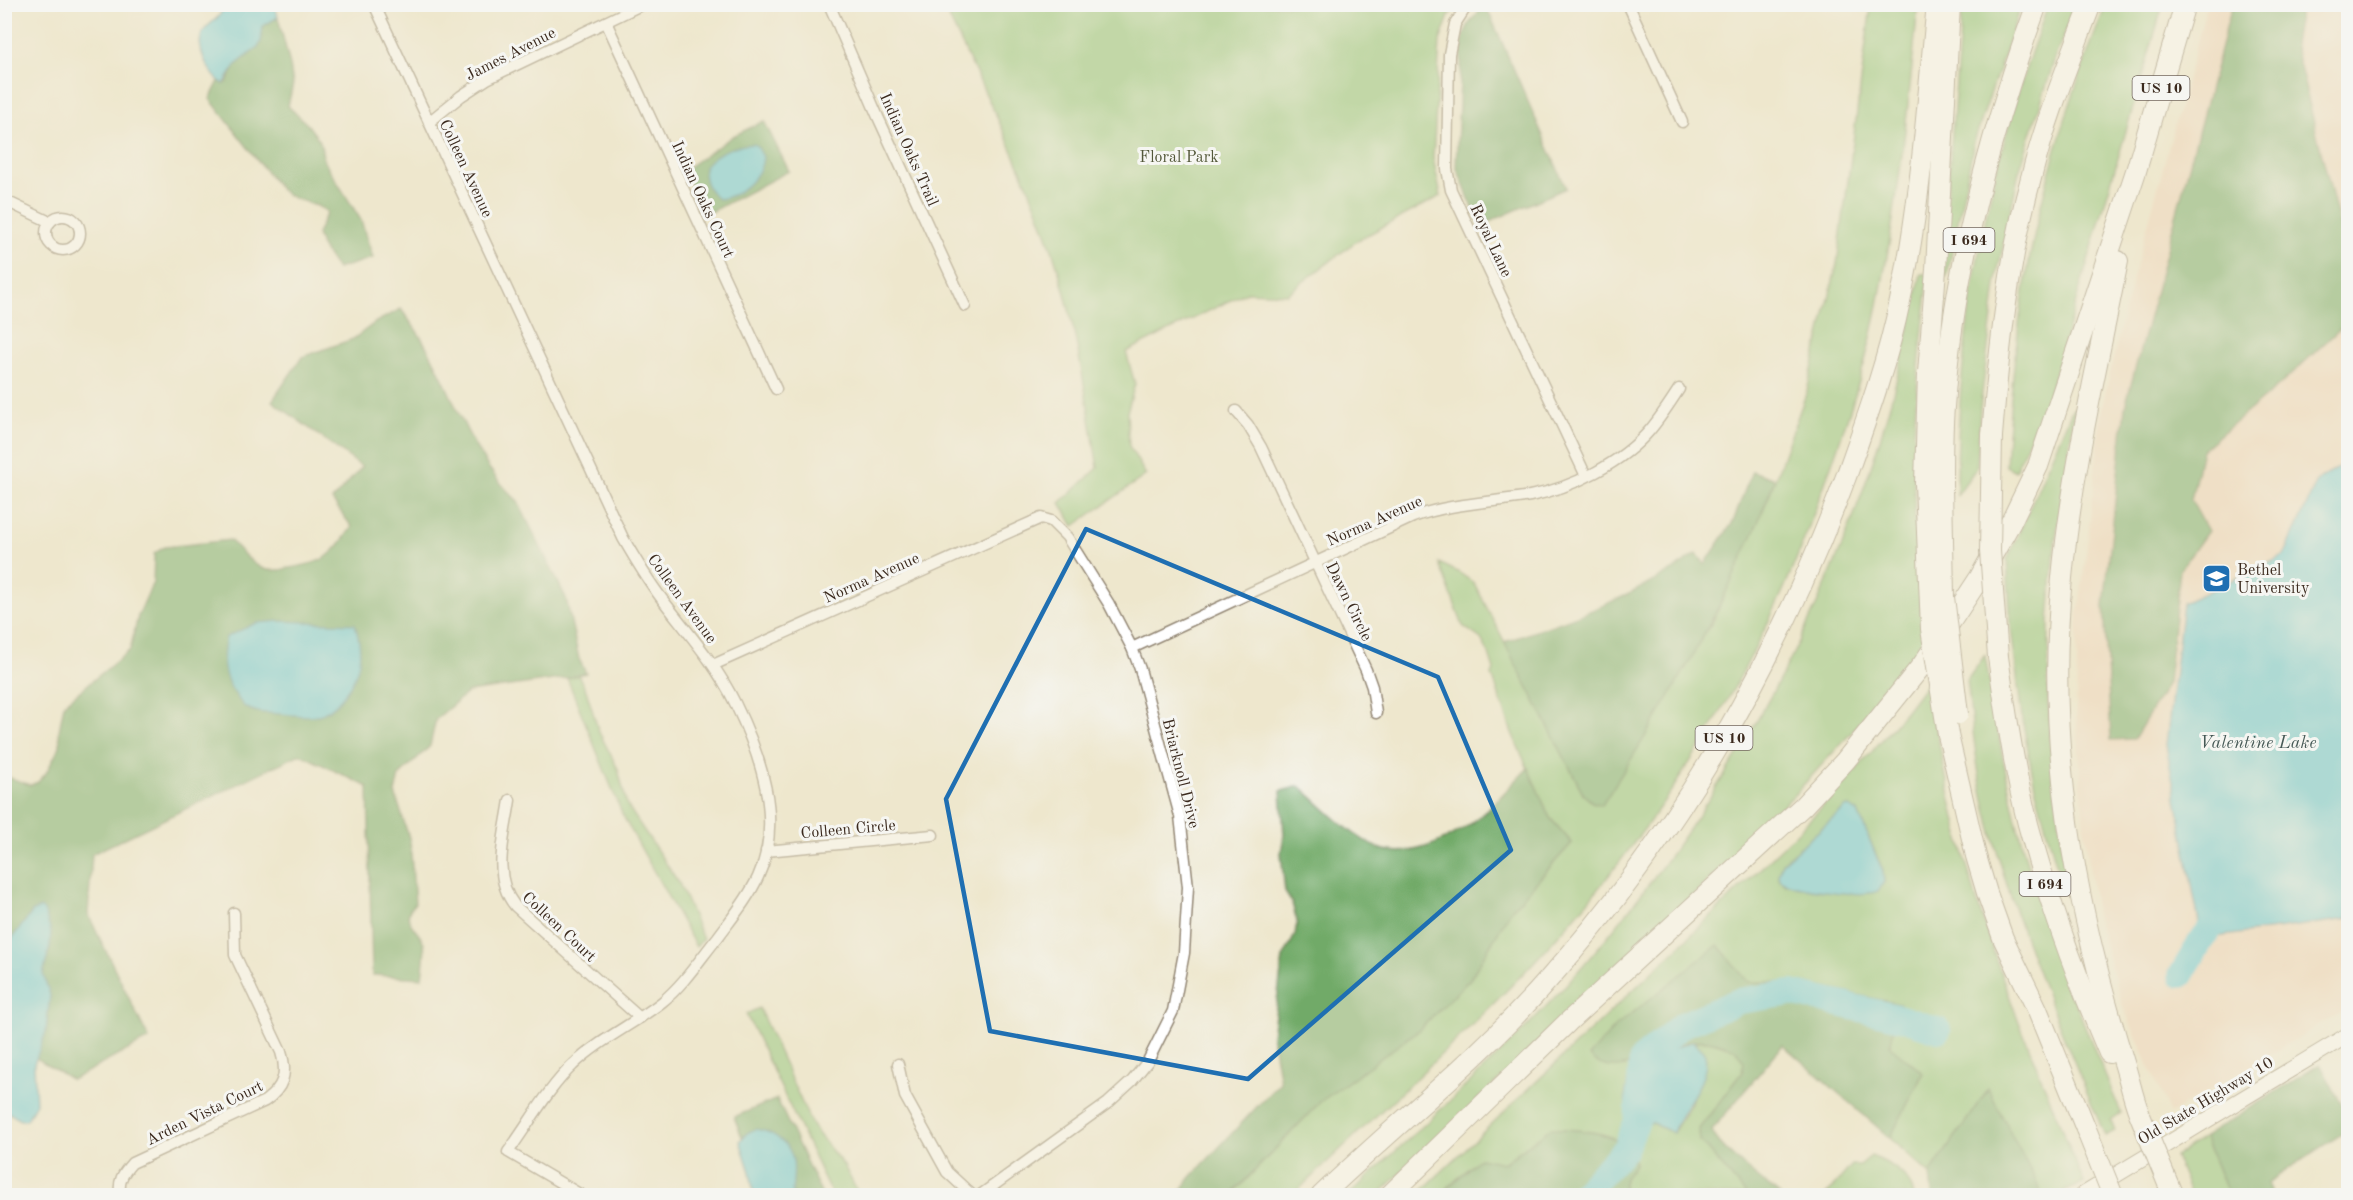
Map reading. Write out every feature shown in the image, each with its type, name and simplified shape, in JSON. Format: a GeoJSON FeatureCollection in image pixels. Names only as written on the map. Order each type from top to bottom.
{"type":"FeatureCollection","features":[{"type":"Feature","properties":{"kind":"highway","name":"US 10"},"geometry":{"type":"LineString","coordinates":[[1322,1196],[1364,1155],[1457,1074],[1549,980],[1600,919],[1648,856],[1692,791],[1766,663],[1825,533],[1861,435],[1900,304],[1919,174],[1937,4]]}},
{"type":"Feature","properties":{"kind":"highway"},"geometry":{"type":"LineString","coordinates":[[1950,4],[1929,364],[1933,484],[1931,628],[1954,734],[1976,856],[2003,938],[2030,994],[2113,1196]]}},
{"type":"Feature","properties":{"kind":"highway","name":"I 694"},"geometry":{"type":"LineString","coordinates":[[1933,484],[1953,324],[1976,206],[2000,110],[2037,4]]}},
{"type":"Feature","properties":{"kind":"highway","name":"I 694"},"geometry":{"type":"LineString","coordinates":[[2091,4],[2053,102],[2030,179],[2007,297],[1992,436],[1990,551],[1998,657],[2014,758],[2028,823],[2046,885],[2091,1011],[2115,1068],[2136,1106],[2173,1196]]}},
{"type":"Feature","properties":{"kind":"highway","name":"US 10"},"geometry":{"type":"LineString","coordinates":[[1389,1196],[1568,1022],[1803,806],[1886,713],[1923,664],[1980,577],[2038,466],[2136,171],[2185,4]]}},
{"type":"Feature","properties":{"kind":"highway"},"geometry":{"type":"LineString","coordinates":[[2136,171],[2076,466],[2062,572],[2058,667],[2062,778],[2078,887],[2103,996],[2136,1106]]}},
{"type":"Feature","properties":{"kind":"street","name":"Colleen Avenue"},"geometry":{"type":"LineString","coordinates":[[374,4],[623,538],[646,577],[713,665],[735,704],[764,780],[770,823],[766,851],[759,876],[746,900],[680,985],[640,1018],[574,1064],[560,1078],[507,1152],[583,1196]]}},
{"type":"Feature","properties":{"kind":"street","name":"James Avenue"},"geometry":{"type":"LineString","coordinates":[[429,122],[461,96],[487,79],[643,4]]}},
{"type":"Feature","properties":{"kind":"street","name":"Indian Oaks Trail"},"geometry":{"type":"LineString","coordinates":[[829,4],[965,306]]}},
{"type":"Feature","properties":{"kind":"street","name":"Royal Lane"},"geometry":{"type":"LineString","coordinates":[[1468,4],[1455,24],[1449,54],[1447,169],[1451,190],[1586,476]]}},
{"type":"Feature","properties":{"kind":"street"},"geometry":{"type":"LineString","coordinates":[[1630,5],[1682,122]]}},
{"type":"Feature","properties":{"kind":"street","name":"Indian Oaks Court"},"geometry":{"type":"LineString","coordinates":[[606,22],[776,389]]}},
{"type":"Feature","properties":{"kind":"street"},"geometry":{"type":"LineString","coordinates":[[4,200],[50,222]]}},
{"type":"Feature","properties":{"kind":"street","name":"Norma Avenue"},"geometry":{"type":"LineString","coordinates":[[1132,648],[1413,517],[1434,510],[1532,495],[1553,490],[1586,476],[1628,450],[1649,431],[1679,389]]}},
{"type":"Feature","properties":{"kind":"street","name":"Dawn Circle"},"geometry":{"type":"LineString","coordinates":[[1236,411],[1248,425],[1261,447],[1366,669],[1376,712]]}},
{"type":"Feature","properties":{"kind":"street","name":"Norma Avenue"},"geometry":{"type":"LineString","coordinates":[[713,665],[1041,518]]}},
{"type":"Feature","properties":{"kind":"street","name":"Briarknoll Drive"},"geometry":{"type":"LineString","coordinates":[[979,1196],[1108,1103],[1132,1081],[1148,1061],[1173,1011],[1185,942],[1188,887],[1180,816],[1140,669],[1132,648],[1109,604],[1067,537],[1051,521],[1041,518]]}},
{"type":"Feature","properties":{"kind":"street","name":"Colleen Court"},"geometry":{"type":"LineString","coordinates":[[510,800],[501,870],[502,883],[508,897],[515,906],[640,1018]]}},
{"type":"Feature","properties":{"kind":"street","name":"Colleen Circle"},"geometry":{"type":"LineString","coordinates":[[766,851],[933,835]]}},
{"type":"Feature","properties":{"kind":"street","name":"Arden Vista Court"},"geometry":{"type":"LineString","coordinates":[[121,1196],[120,1181],[124,1171],[132,1163],[265,1101],[275,1094],[282,1084],[285,1064],[281,1052],[235,955],[234,912]]}},
{"type":"Feature","properties":{"kind":"street","name":"Old State Highway 10"},"geometry":{"type":"LineString","coordinates":[[2081,1196],[2349,1035]]}},
{"type":"Feature","properties":{"kind":"street"},"geometry":{"type":"LineString","coordinates":[[898,1064],[905,1096],[947,1172],[974,1196]]}},
{"type":"Feature","properties":{"kind":"highlighted area"},"geometry":{"type":"Polygon","coordinates":[[[1086,529],[1438,677],[1511,850],[1248,1079],[990,1031],[946,799],[1086,529]]]}},
{"type":"Feature","properties":{"kind":"shaded area","name":"Bethel University"},"geometry":{"type":"Polygon","coordinates":[[[2207,5],[2348,5],[2348,1008],[2170,1114],[2123,1007],[2096,915],[2084,826],[2076,711],[2078,616],[2101,413],[2124,312],[2207,5]]]}},
{"type":"Feature","properties":{"kind":"green space","name":"Floral Park"},"geometry":{"type":"Polygon","coordinates":[[[943,5],[1457,5],[1449,16],[1440,41],[1433,158],[1441,196],[1358,240],[1287,294],[1247,292],[1126,352],[1135,384],[1127,412],[1129,446],[1146,475],[1074,526],[1060,503],[1098,468],[1082,370],[1066,296],[1035,203],[943,5]]]}},
{"type":"Feature","properties":{"kind":"green space"},"geometry":{"type":"Polygon","coordinates":[[[1871,5],[1918,5],[1900,168],[1881,289],[1859,382],[1819,500],[1782,593],[1742,674],[1696,753],[1645,829],[1589,900],[1519,978],[1293,1195],[1231,1196],[1320,1102],[1419,1030],[1470,979],[1511,910],[1572,843],[1550,818],[1512,733],[1492,675],[1494,670],[1489,654],[1481,639],[1463,626],[1439,563],[1474,583],[1584,795],[1592,802],[1713,621],[1769,496],[1807,391],[1837,264],[1871,5]]]}},
{"type":"Feature","properties":{"kind":"green space"},"geometry":{"type":"Polygon","coordinates":[[[1962,5],[2021,5],[1974,142],[1947,276],[1941,275],[1962,5]]]}},
{"type":"Feature","properties":{"kind":"green space"},"geometry":{"type":"Polygon","coordinates":[[[2048,5],[2076,5],[2056,55],[2019,172],[1998,270],[1980,409],[1977,467],[1957,495],[1962,369],[1980,246],[2009,124],[2048,5]]]}},
{"type":"Feature","properties":{"kind":"green space"},"geometry":{"type":"Polygon","coordinates":[[[2106,5],[2163,5],[2048,397],[2015,471],[2006,466],[2017,338],[2029,262],[2043,196],[2061,132],[2106,5]]]}},
{"type":"Feature","properties":{"kind":"green space"},"geometry":{"type":"Polygon","coordinates":[[[2232,5],[2301,5],[2294,43],[2348,258],[2348,315],[2345,324],[2281,384],[2202,450],[2191,500],[2208,531],[2180,570],[2168,683],[2134,739],[2111,740],[2104,606],[2125,407],[2232,5]]]}},
{"type":"Feature","properties":{"kind":"green space"},"geometry":{"type":"Polygon","coordinates":[[[1486,6],[1566,188],[1480,226],[1456,166],[1462,40],[1471,21],[1486,6]]]}},
{"type":"Feature","properties":{"kind":"green space"},"geometry":{"type":"Polygon","coordinates":[[[278,17],[293,84],[288,106],[308,125],[320,141],[324,161],[361,220],[373,258],[337,269],[321,246],[317,234],[327,212],[315,205],[293,198],[280,189],[210,99],[219,81],[224,84],[227,82],[237,64],[257,48],[261,42],[263,26],[278,17]]]}},
{"type":"Feature","properties":{"kind":"green space"},"geometry":{"type":"Polygon","coordinates":[[[764,121],[789,171],[705,215],[684,170],[733,136],[764,121]]]}},
{"type":"Feature","properties":{"kind":"green space"},"geometry":{"type":"Polygon","coordinates":[[[1921,274],[1929,274],[1916,396],[1914,489],[1924,642],[1851,733],[1795,794],[1696,893],[1378,1195],[1348,1196],[1485,1067],[1564,987],[1662,867],[1706,804],[1747,738],[1784,671],[1818,602],[1848,531],[1888,412],[1921,274]]]}},
{"type":"Feature","properties":{"kind":"green space"},"geometry":{"type":"Polygon","coordinates":[[[401,309],[420,335],[463,423],[486,464],[517,500],[566,598],[579,659],[586,673],[567,678],[468,692],[436,719],[430,746],[399,776],[395,793],[410,841],[415,903],[408,915],[424,944],[422,978],[372,975],[368,787],[300,754],[92,854],[88,914],[149,1039],[72,1080],[36,1058],[46,1032],[50,996],[43,974],[50,947],[33,911],[5,947],[5,776],[30,785],[38,782],[46,773],[60,746],[59,731],[64,704],[130,650],[138,616],[153,582],[154,554],[164,547],[230,540],[258,566],[276,570],[302,566],[320,560],[327,557],[339,545],[352,527],[332,500],[362,467],[272,401],[302,357],[353,339],[376,322],[401,309]]]}},
{"type":"Feature","properties":{"kind":"green space"},"geometry":{"type":"Polygon","coordinates":[[[2075,408],[2055,544],[2049,623],[2048,699],[2052,768],[2068,884],[2062,886],[2035,787],[2022,718],[2011,628],[2007,560],[2072,410],[2075,408]]]}},
{"type":"Feature","properties":{"kind":"green space"},"geometry":{"type":"Polygon","coordinates":[[[1752,471],[1775,479],[1739,565],[1675,687],[1627,766],[1602,805],[1592,802],[1584,795],[1504,642],[1604,605],[1651,583],[1697,554],[1705,564],[1733,522],[1752,471]]]}},
{"type":"Feature","properties":{"kind":"green space"},"geometry":{"type":"Polygon","coordinates":[[[1985,655],[2012,804],[2034,886],[2068,984],[2121,1113],[2111,1120],[2115,1131],[2105,1136],[2033,961],[2017,917],[1990,826],[1974,743],[1967,680],[1985,655]]]}},
{"type":"Feature","properties":{"kind":"green space"},"geometry":{"type":"Polygon","coordinates":[[[578,675],[586,690],[599,732],[618,769],[627,805],[679,883],[703,939],[696,947],[623,816],[567,678],[578,675]]]}},
{"type":"Feature","properties":{"kind":"green space"},"geometry":{"type":"Polygon","coordinates":[[[1928,681],[1960,841],[1986,931],[2040,1075],[2084,1183],[2057,1195],[2043,1195],[1988,1089],[1930,1174],[1890,1138],[1923,1074],[1802,983],[1748,982],[1625,1066],[1635,1063],[1627,1083],[1631,1120],[1653,1123],[1673,1133],[1691,1103],[1704,1053],[1693,1041],[1709,1041],[1735,1049],[1744,1062],[1742,1072],[1699,1129],[1700,1141],[1747,1195],[1622,1195],[1625,1178],[1635,1164],[1623,1144],[1613,1138],[1588,1131],[1551,1128],[1503,1163],[1480,1158],[1440,1195],[1416,1196],[1814,816],[1901,716],[1928,681]],[[1849,807],[1845,808],[1782,863],[1778,878],[1785,884],[1884,882],[1883,871],[1858,812],[1849,807]]]}},
{"type":"Feature","properties":{"kind":"green space"},"geometry":{"type":"Polygon","coordinates":[[[1528,768],[1550,818],[1572,843],[1511,910],[1470,979],[1419,1030],[1320,1102],[1231,1195],[1177,1195],[1280,1082],[1272,1036],[1283,958],[1295,935],[1297,921],[1292,903],[1285,892],[1281,853],[1284,835],[1281,791],[1300,786],[1359,837],[1379,848],[1402,852],[1426,847],[1469,825],[1492,806],[1528,768]]]}},
{"type":"Feature","properties":{"kind":"green space"},"geometry":{"type":"Polygon","coordinates":[[[1718,945],[1748,982],[1802,983],[1900,1004],[1890,1046],[1923,1073],[1890,1138],[1783,1045],[1712,1130],[1715,1137],[1731,1155],[1780,1195],[1747,1195],[1700,1141],[1699,1129],[1742,1072],[1744,1062],[1735,1049],[1710,1041],[1694,1041],[1626,1066],[1613,1067],[1600,1064],[1589,1056],[1616,1026],[1718,945]]]}},
{"type":"Feature","properties":{"kind":"green space"},"geometry":{"type":"Polygon","coordinates":[[[759,1008],[813,1127],[844,1166],[859,1195],[832,1195],[746,1014],[759,1008]]]}},
{"type":"Feature","properties":{"kind":"green space"},"geometry":{"type":"Polygon","coordinates":[[[2320,1064],[2345,1110],[2348,1130],[2267,1183],[2272,1195],[2228,1195],[2204,1137],[2320,1064]]]}},
{"type":"Feature","properties":{"kind":"green space"},"geometry":{"type":"Polygon","coordinates":[[[1988,1089],[2043,1195],[1932,1195],[1930,1174],[1988,1089]]]}},
{"type":"Feature","properties":{"kind":"green space"},"geometry":{"type":"Polygon","coordinates":[[[777,1099],[822,1195],[792,1195],[793,1160],[748,1133],[742,1137],[734,1117],[777,1099]]]}},
{"type":"Feature","properties":{"kind":"green space"},"geometry":{"type":"Polygon","coordinates":[[[1551,1128],[1588,1131],[1613,1138],[1623,1144],[1635,1164],[1625,1178],[1622,1195],[1440,1195],[1480,1158],[1504,1163],[1551,1128]]]}},
{"type":"Feature","properties":{"kind":"green space"},"geometry":{"type":"Polygon","coordinates":[[[2204,1137],[2228,1195],[2191,1195],[2175,1156],[2204,1137]]]}},
{"type":"Feature","properties":{"kind":"green space"},"geometry":{"type":"Polygon","coordinates":[[[1871,1156],[1904,1175],[1914,1195],[1826,1195],[1852,1165],[1860,1165],[1871,1156]]]}},
{"type":"Feature","properties":{"kind":"water"},"geometry":{"type":"Polygon","coordinates":[[[224,5],[275,5],[278,17],[263,26],[261,42],[257,48],[237,64],[224,84],[209,69],[202,55],[200,40],[205,30],[220,15],[224,5]]]}},
{"type":"Feature","properties":{"kind":"water"},"geometry":{"type":"Polygon","coordinates":[[[753,144],[757,146],[763,157],[762,165],[754,179],[741,191],[718,199],[707,184],[704,176],[705,166],[726,150],[753,144]]]}},
{"type":"Feature","properties":{"kind":"water","name":"Valentine Lake"},"geometry":{"type":"Polygon","coordinates":[[[2348,461],[2348,919],[2202,939],[2166,745],[2183,603],[2284,556],[2317,481],[2348,461]]]}},
{"type":"Feature","properties":{"kind":"water"},"geometry":{"type":"Polygon","coordinates":[[[280,621],[355,624],[360,651],[355,677],[338,703],[322,714],[301,716],[254,711],[243,705],[228,683],[223,661],[226,637],[256,623],[280,621]]]}},
{"type":"Feature","properties":{"kind":"water"},"geometry":{"type":"Polygon","coordinates":[[[1849,807],[1858,812],[1883,872],[1884,882],[1878,891],[1858,894],[1829,892],[1780,880],[1778,875],[1782,863],[1849,807]]]}},
{"type":"Feature","properties":{"kind":"water"},"geometry":{"type":"Polygon","coordinates":[[[40,908],[44,910],[51,932],[50,947],[43,974],[50,995],[46,1032],[34,1064],[36,1103],[27,1120],[20,1120],[5,1110],[5,947],[33,911],[40,908]]]}},
{"type":"Feature","properties":{"kind":"water"},"geometry":{"type":"Polygon","coordinates":[[[1693,1041],[1705,1055],[1704,1074],[1673,1133],[1653,1123],[1631,1120],[1625,1097],[1635,1063],[1693,1041]]]}},
{"type":"Feature","properties":{"kind":"water"},"geometry":{"type":"Polygon","coordinates":[[[755,1129],[774,1135],[789,1149],[794,1165],[792,1195],[754,1195],[750,1172],[740,1141],[747,1133],[755,1129]]]}},
{"type":"Feature","properties":{"kind":"waterway"},"geometry":{"type":"LineString","coordinates":[[2181,975],[2202,939],[2223,912]]}},
{"type":"Feature","properties":{"kind":"waterway"},"geometry":{"type":"LineString","coordinates":[[1581,1196],[1625,1149],[1637,1121],[1642,1059],[1682,1025],[1739,1001],[1791,993],[1901,1018],[1938,1030]]}},
{"type":"Feature","properties":{"kind":"place","name":"Bethel University"},"geometry":{"type":"Point","coordinates":[2216,578]}}]}
